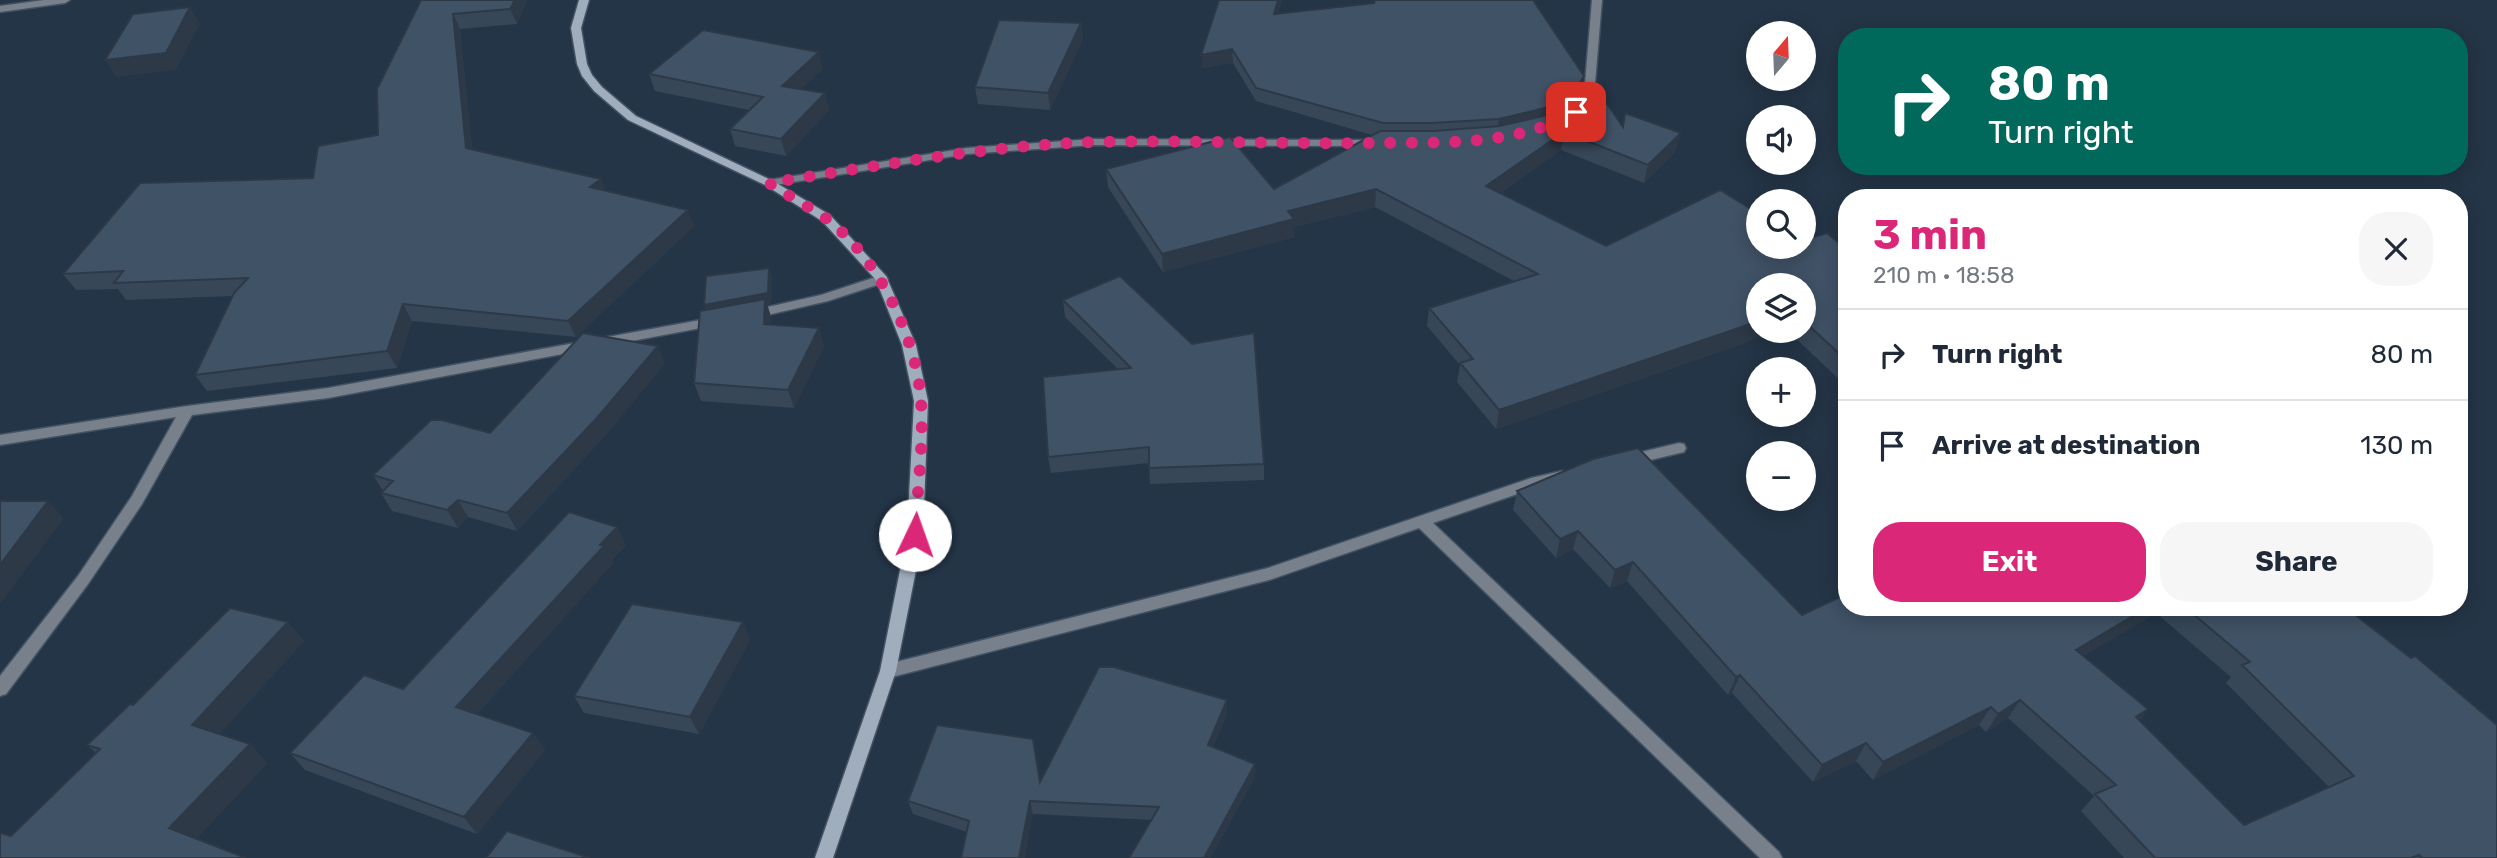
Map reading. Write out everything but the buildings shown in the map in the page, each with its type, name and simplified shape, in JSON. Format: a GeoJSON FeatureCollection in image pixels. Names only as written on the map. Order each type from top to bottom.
{"type":"FeatureCollection","features":[{"type":"Feature","properties":{"kind":"street"},"geometry":{"type":"LineString","coordinates":[[0,9],[65,0]]}},
{"type":"Feature","properties":{"kind":"street"},"geometry":{"type":"LineString","coordinates":[[584,0],[576,28],[582,64],[587,76],[598,89],[632,118],[769,183],[826,218],[882,279],[909,345],[921,401],[915,535],[888,671],[824,858]]}},
{"type":"Feature","properties":{"kind":"street"},"geometry":{"type":"LineString","coordinates":[[1566,118],[1576,112],[1589,96],[1597,0]]}},
{"type":"Feature","properties":{"kind":"street"},"geometry":{"type":"LineString","coordinates":[[769,183],[967,151],[1093,142],[1381,143]]}},
{"type":"Feature","properties":{"kind":"street"},"geometry":{"type":"LineString","coordinates":[[0,440],[187,411],[328,393],[732,318],[824,299],[882,279]]}},
{"type":"Feature","properties":{"kind":"street"},"geometry":{"type":"LineString","coordinates":[[0,690],[114,534],[187,411]]}},
{"type":"Feature","properties":{"kind":"street"},"geometry":{"type":"LineString","coordinates":[[1614,463],[1679,448]]}},
{"type":"Feature","properties":{"kind":"street"},"geometry":{"type":"LineString","coordinates":[[888,671],[1269,574],[1536,482],[1575,473]]}},
{"type":"Feature","properties":{"kind":"street"},"geometry":{"type":"LineString","coordinates":[[1421,521],[1773,858]]}},
{"type":"Feature","properties":{"kind":"route"},"geometry":{"type":"LineString","coordinates":[[915,535],[921,401],[909,345],[882,279],[826,218],[769,183],[967,151],[1093,142],[1431,143],[1497,138],[1556,124],[1576,112]]}}]}
